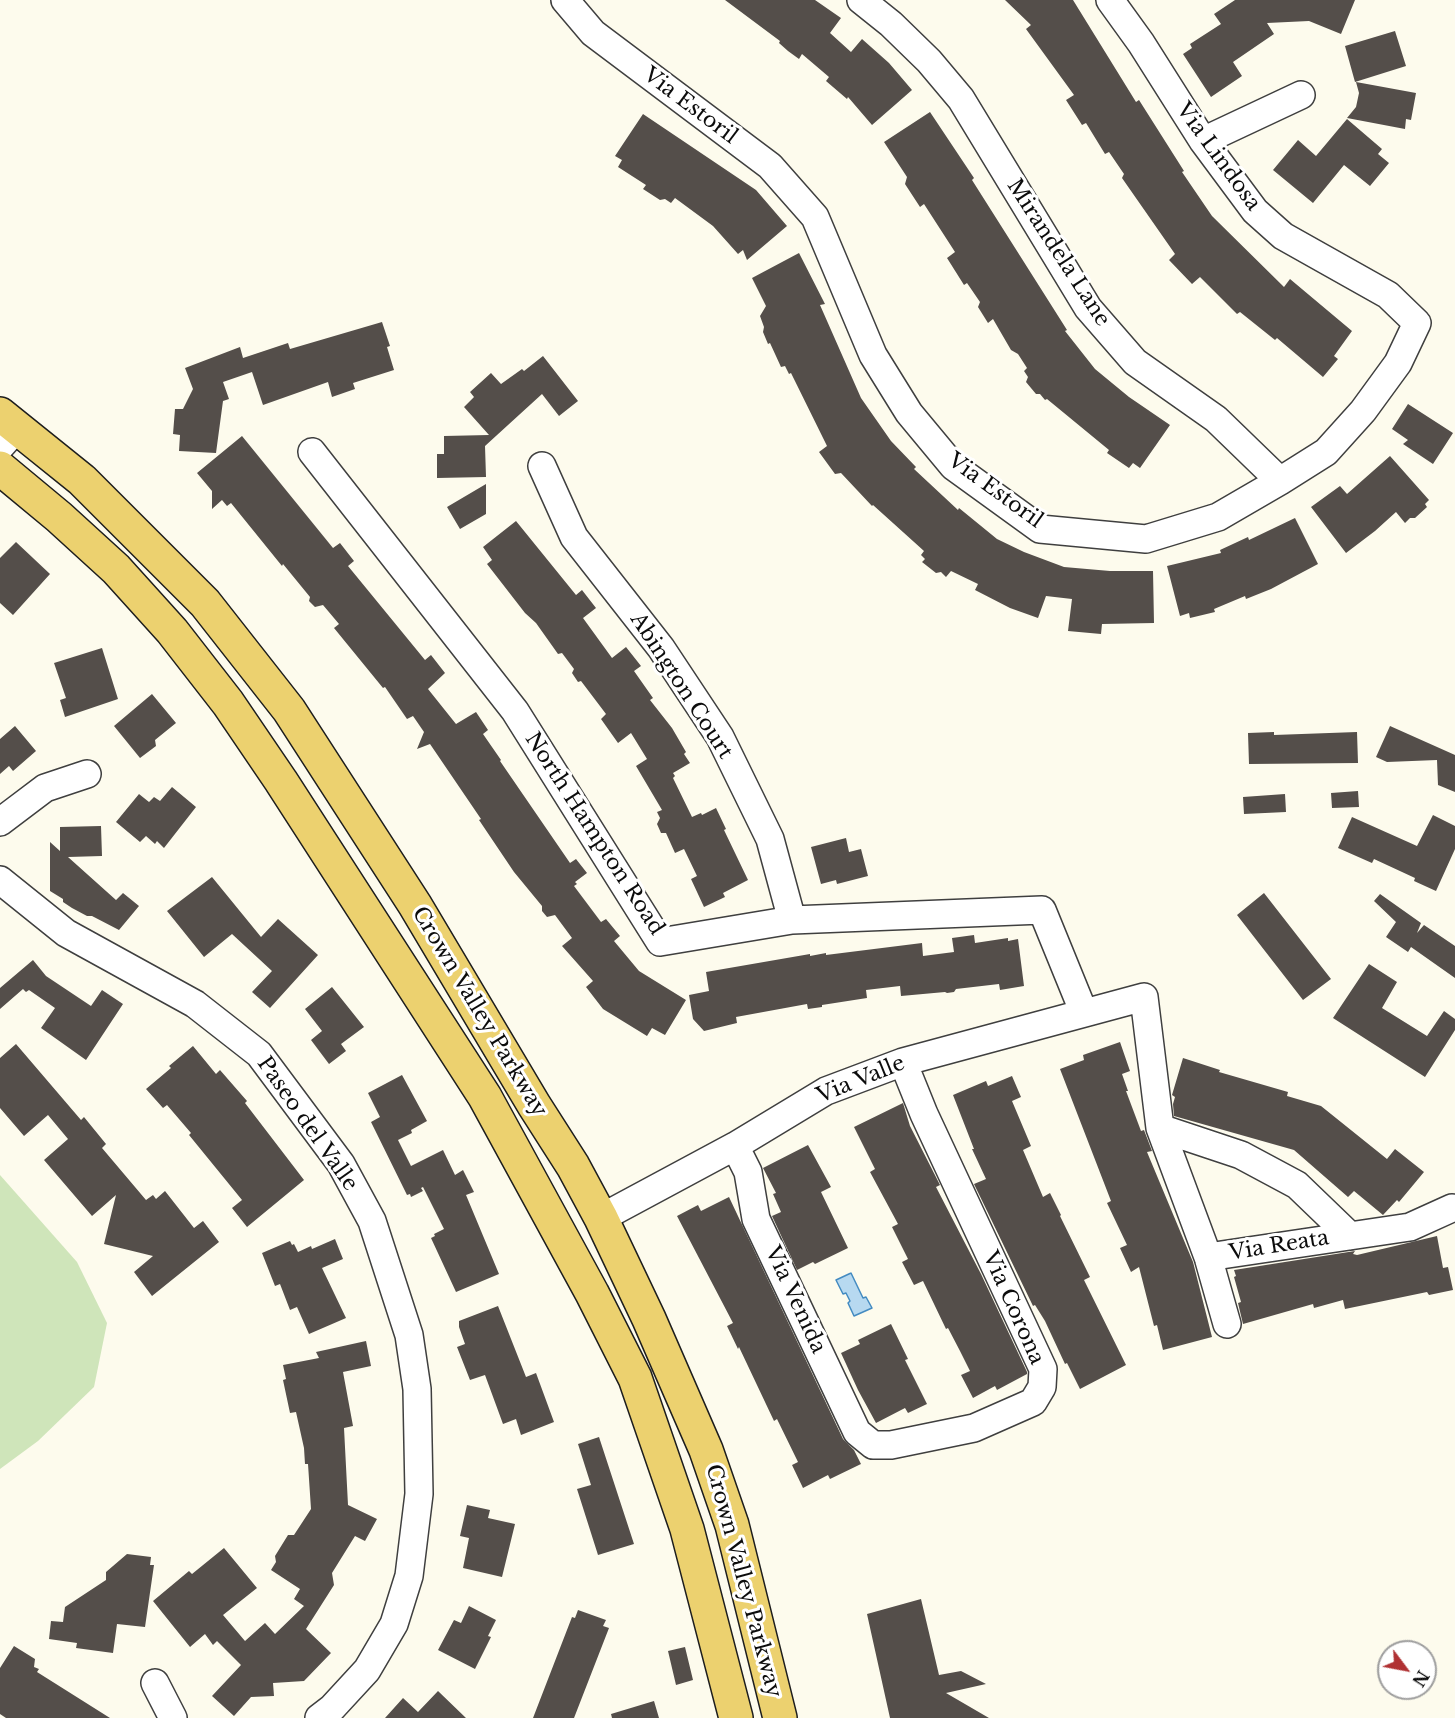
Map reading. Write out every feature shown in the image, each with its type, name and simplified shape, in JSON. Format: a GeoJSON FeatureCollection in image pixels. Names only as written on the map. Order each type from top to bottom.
{"type":"FeatureCollection","features":[{"type":"Feature","properties":{"kind":"main road","name":"Crown Valley Parkway"},"geometry":{"type":"LineString","coordinates":[[6,429],[82,480],[205,603],[290,711],[415,905],[573,1166],[601,1218],[681,1389],[706,1450],[732,1525],[780,1718]]}},
{"type":"Feature","properties":{"kind":"main road","name":"Crown Valley Parkway"},"geometry":{"type":"LineString","coordinates":[[0,468],[116,569],[172,631],[221,694],[281,781],[485,1097],[592,1293],[635,1378],[687,1529],[736,1718]]}},
{"type":"Feature","properties":{"kind":"main road"},"geometry":{"type":"LineString","coordinates":[[485,1097],[501,1094],[572,1203],[601,1218],[598,1237],[603,1265],[643,1355],[642,1367],[635,1378]]}},
{"type":"Feature","properties":{"kind":"street","name":"Via Estoril"},"geometry":{"type":"LineString","coordinates":[[566,0],[593,33],[770,166],[815,217],[873,355],[909,413],[953,466],[1040,529],[1146,539],[1218,517],[1326,452],[1363,411],[1398,363],[1417,323]]}},
{"type":"Feature","properties":{"kind":"street","name":"Mirandela Lane"},"geometry":{"type":"LineString","coordinates":[[861,0],[891,24],[929,61],[961,99],[1088,308],[1135,362],[1216,419],[1280,481]]}},
{"type":"Feature","properties":{"kind":"street","name":"Via Lindosa"},"geometry":{"type":"LineString","coordinates":[[1110,0],[1141,43],[1203,141],[1255,211],[1283,236],[1388,295],[1417,323]]}},
{"type":"Feature","properties":{"kind":"street"},"geometry":{"type":"LineString","coordinates":[[1203,141],[1301,95]]}},
{"type":"Feature","properties":{"kind":"street","name":"North Hampton Road"},"geometry":{"type":"LineString","coordinates":[[312,452],[515,711],[660,942],[792,920],[1042,910],[1084,1013]]}},
{"type":"Feature","properties":{"kind":"street","name":"Abington Court"},"geometry":{"type":"LineString","coordinates":[[542,466],[574,537],[661,648],[720,737],[770,839],[792,920]]}},
{"type":"Feature","properties":{"kind":"street"},"geometry":{"type":"LineString","coordinates":[[0,822],[45,788],[87,774]]}},
{"type":"Feature","properties":{"kind":"street","name":"Paseo del Valle"},"geometry":{"type":"LineString","coordinates":[[0,880],[66,933],[195,1004],[259,1054],[341,1164],[372,1221],[409,1335],[417,1389],[419,1494],[409,1576],[394,1624],[367,1670],[332,1708],[319,1718]]}},
{"type":"Feature","properties":{"kind":"street","name":"Via Valle"},"geometry":{"type":"LineString","coordinates":[[601,1218],[735,1146],[826,1091],[903,1062],[1144,997]]}},
{"type":"Feature","properties":{"kind":"street","name":"Via Reata"},"geometry":{"type":"LineString","coordinates":[[1144,997],[1160,1128],[1208,1257],[1227,1324]]}},
{"type":"Feature","properties":{"kind":"street","name":"Via Corona"},"geometry":{"type":"LineString","coordinates":[[873,1445],[891,1445],[974,1428],[1033,1402],[1042,1387],[1043,1369],[924,1114],[903,1062]]}},
{"type":"Feature","properties":{"kind":"street","name":"Via Reata"},"geometry":{"type":"LineString","coordinates":[[1160,1128],[1241,1155],[1297,1185],[1350,1236]]}},
{"type":"Feature","properties":{"kind":"street","name":"Via Venida"},"geometry":{"type":"LineString","coordinates":[[735,1146],[748,1172],[756,1219],[857,1432],[873,1445]]}},
{"type":"Feature","properties":{"kind":"street","name":"Via Reata"},"geometry":{"type":"LineString","coordinates":[[1208,1257],[1410,1227],[1452,1208]]}},
{"type":"Feature","properties":{"kind":"street"},"geometry":{"type":"LineString","coordinates":[[155,1683],[173,1718]]}},
{"type":"Feature","properties":{"kind":"green space"},"geometry":{"type":"Polygon","coordinates":[[[0,1175],[77,1262],[107,1323],[94,1387],[38,1441],[0,1469],[0,1175]]]}},
{"type":"Feature","properties":{"kind":"water"},"geometry":{"type":"Polygon","coordinates":[[[851,1273],[863,1298],[866,1297],[872,1308],[854,1316],[846,1293],[843,1294],[836,1280],[851,1273]]]}},
{"type":"Feature","properties":{"kind":"building"},"geometry":{"type":"Polygon","coordinates":[[[725,0],[815,0],[841,18],[830,33],[851,52],[862,39],[889,63],[912,90],[872,125],[848,97],[847,99],[826,81],[829,77],[802,54],[799,59],[779,43],[780,41],[725,0]]]}},
{"type":"Feature","properties":{"kind":"building"},"geometry":{"type":"Polygon","coordinates":[[[1005,0],[1073,0],[1136,102],[1139,100],[1184,171],[1182,172],[1212,216],[1284,287],[1290,279],[1352,331],[1334,356],[1338,359],[1323,377],[1277,338],[1275,340],[1240,312],[1237,314],[1200,277],[1192,284],[1169,260],[1175,254],[1122,178],[1124,174],[1109,152],[1105,154],[1086,123],[1082,125],[1066,100],[1074,95],[1026,29],[1031,25],[1005,0]]]}},
{"type":"Feature","properties":{"kind":"building"},"geometry":{"type":"Polygon","coordinates":[[[1235,0],[1355,0],[1341,34],[1309,21],[1267,23],[1274,34],[1233,62],[1242,76],[1211,97],[1183,54],[1192,48],[1190,44],[1221,24],[1214,14],[1235,0]]]}},
{"type":"Feature","properties":{"kind":"building"},"geometry":{"type":"Polygon","coordinates":[[[1395,31],[1406,66],[1355,82],[1345,46],[1395,31]]]}},
{"type":"Feature","properties":{"kind":"building"},"geometry":{"type":"Polygon","coordinates":[[[1356,82],[1416,93],[1411,120],[1406,119],[1405,129],[1347,118],[1356,107],[1359,93],[1356,82]]]}},
{"type":"Feature","properties":{"kind":"building"},"geometry":{"type":"Polygon","coordinates":[[[930,112],[974,178],[972,180],[1067,330],[1065,331],[1095,369],[1129,397],[1170,425],[1140,468],[1133,463],[1129,468],[1107,453],[1109,450],[1047,399],[1036,394],[1026,382],[1028,377],[1024,371],[1027,368],[1018,354],[1011,350],[993,319],[988,323],[978,307],[980,302],[967,283],[964,285],[947,258],[955,252],[924,204],[920,207],[905,184],[907,177],[884,142],[930,112]]]}},
{"type":"Feature","properties":{"kind":"building"},"geometry":{"type":"Polygon","coordinates":[[[643,114],[756,190],[787,226],[747,260],[743,250],[738,254],[713,226],[675,198],[671,203],[665,199],[660,200],[643,189],[646,185],[618,167],[622,160],[615,156],[643,114]]]}},
{"type":"Feature","properties":{"kind":"building"},"geometry":{"type":"Polygon","coordinates":[[[1347,119],[1382,149],[1378,154],[1389,163],[1370,186],[1344,165],[1313,203],[1273,170],[1298,140],[1316,156],[1347,119]]]}},
{"type":"Feature","properties":{"kind":"building"},"geometry":{"type":"Polygon","coordinates":[[[799,253],[825,304],[820,305],[861,398],[891,441],[916,467],[914,469],[958,510],[959,508],[997,539],[1024,552],[1064,567],[1110,571],[1153,571],[1154,623],[1102,624],[1101,634],[1068,631],[1072,599],[1046,596],[1038,618],[1010,608],[975,590],[978,584],[951,571],[946,577],[941,572],[936,573],[922,562],[925,559],[921,555],[924,551],[872,506],[841,473],[835,474],[819,452],[827,446],[791,373],[789,374],[785,366],[781,367],[770,343],[768,344],[760,316],[766,306],[752,278],[799,253]]]}},
{"type":"Feature","properties":{"kind":"building"},"geometry":{"type":"Polygon","coordinates":[[[382,322],[390,346],[387,347],[394,370],[353,383],[355,389],[332,397],[328,382],[263,405],[252,372],[223,382],[229,399],[223,401],[216,453],[179,451],[180,435],[173,434],[175,409],[183,409],[193,389],[185,368],[240,347],[243,358],[288,343],[290,349],[382,322]]]}},
{"type":"Feature","properties":{"kind":"building"},"geometry":{"type":"Polygon","coordinates":[[[543,356],[578,401],[559,416],[542,394],[485,446],[486,477],[437,478],[437,454],[444,454],[444,436],[489,435],[464,407],[474,397],[470,392],[491,373],[501,384],[522,369],[524,371],[543,356]]]}},
{"type":"Feature","properties":{"kind":"building"},"geometry":{"type":"Polygon","coordinates":[[[1408,404],[1453,433],[1433,464],[1403,444],[1408,440],[1392,429],[1408,404]]]}},
{"type":"Feature","properties":{"kind":"building"},"geometry":{"type":"Polygon","coordinates":[[[242,436],[333,548],[340,543],[354,561],[348,566],[425,660],[431,655],[445,673],[428,689],[456,724],[476,712],[488,730],[483,734],[570,863],[576,859],[587,873],[575,882],[577,884],[574,886],[601,922],[606,919],[620,936],[614,941],[639,971],[686,1000],[665,1035],[652,1028],[647,1036],[603,1009],[586,987],[593,981],[562,946],[572,938],[555,915],[547,917],[542,911],[542,906],[514,872],[430,744],[417,749],[424,732],[413,716],[407,719],[385,687],[383,688],[334,628],[339,624],[323,605],[315,607],[309,601],[310,597],[231,503],[227,506],[222,500],[212,509],[212,491],[197,473],[242,436]]]}},
{"type":"Feature","properties":{"kind":"building"},"geometry":{"type":"Polygon","coordinates":[[[1390,456],[1429,500],[1425,504],[1427,507],[1415,518],[1410,518],[1405,523],[1396,512],[1346,553],[1311,507],[1340,486],[1347,494],[1390,456]]]}},
{"type":"Feature","properties":{"kind":"building"},"geometry":{"type":"Polygon","coordinates":[[[486,484],[486,514],[460,529],[447,507],[486,484]]]}},
{"type":"Feature","properties":{"kind":"building"},"geometry":{"type":"Polygon","coordinates":[[[1295,518],[1318,564],[1271,589],[1246,599],[1245,596],[1214,609],[1215,612],[1190,618],[1189,613],[1180,616],[1167,566],[1221,553],[1220,550],[1248,537],[1249,540],[1295,518]]]}},
{"type":"Feature","properties":{"kind":"building"},"geometry":{"type":"Polygon","coordinates":[[[516,521],[576,595],[582,590],[596,608],[583,618],[612,658],[626,647],[641,666],[634,671],[653,698],[650,700],[672,728],[690,763],[673,773],[675,776],[673,778],[692,817],[716,808],[748,880],[723,893],[725,897],[704,907],[691,879],[697,876],[684,849],[675,853],[666,833],[661,833],[657,824],[660,818],[657,812],[662,810],[636,766],[647,759],[631,733],[618,743],[601,719],[606,714],[581,681],[578,682],[572,673],[574,669],[562,653],[558,654],[536,623],[525,613],[487,564],[492,560],[483,547],[516,521]]]}},
{"type":"Feature","properties":{"kind":"building"},"geometry":{"type":"Polygon","coordinates":[[[16,542],[50,574],[13,615],[0,603],[0,558],[16,542]]]}},
{"type":"Feature","properties":{"kind":"building"},"geometry":{"type":"Polygon","coordinates":[[[102,648],[118,699],[65,717],[60,700],[66,698],[54,663],[102,648]]]}},
{"type":"Feature","properties":{"kind":"building"},"geometry":{"type":"Polygon","coordinates":[[[152,694],[176,723],[155,740],[156,746],[140,758],[114,726],[152,694]]]}},
{"type":"Feature","properties":{"kind":"building"},"geometry":{"type":"Polygon","coordinates":[[[15,726],[36,751],[13,771],[9,766],[0,774],[0,739],[15,726]]]}},
{"type":"Feature","properties":{"kind":"building"},"geometry":{"type":"Polygon","coordinates":[[[1390,726],[1455,755],[1455,792],[1438,785],[1437,760],[1387,762],[1376,757],[1390,726]]]}},
{"type":"Feature","properties":{"kind":"building"},"geometry":{"type":"Polygon","coordinates":[[[1274,732],[1274,735],[1357,732],[1358,763],[1249,764],[1248,733],[1274,732]]]}},
{"type":"Feature","properties":{"kind":"building"},"geometry":{"type":"Polygon","coordinates":[[[172,787],[196,807],[164,848],[157,841],[155,844],[146,836],[140,842],[116,822],[139,794],[149,802],[154,797],[160,801],[172,787]]]}},
{"type":"Feature","properties":{"kind":"building"},"geometry":{"type":"Polygon","coordinates":[[[1358,791],[1359,807],[1332,808],[1331,793],[1358,791]]]}},
{"type":"Feature","properties":{"kind":"building"},"geometry":{"type":"Polygon","coordinates":[[[1285,794],[1286,812],[1244,814],[1243,797],[1285,794]]]}},
{"type":"Feature","properties":{"kind":"building"},"geometry":{"type":"Polygon","coordinates":[[[1433,815],[1455,826],[1455,849],[1436,891],[1414,881],[1415,878],[1374,859],[1372,863],[1338,848],[1352,817],[1417,846],[1433,815]]]}},
{"type":"Feature","properties":{"kind":"building"},"geometry":{"type":"Polygon","coordinates":[[[101,826],[102,856],[68,857],[116,900],[123,893],[139,906],[119,930],[72,908],[50,891],[50,842],[60,851],[60,827],[101,826]]]}},
{"type":"Feature","properties":{"kind":"building"},"geometry":{"type":"Polygon","coordinates":[[[846,838],[849,852],[861,849],[868,876],[837,884],[836,880],[821,884],[811,847],[846,838]]]}},
{"type":"Feature","properties":{"kind":"building"},"geometry":{"type":"Polygon","coordinates":[[[212,877],[261,937],[278,919],[318,955],[270,1008],[252,992],[272,971],[232,934],[204,957],[167,911],[212,877]]]}},
{"type":"Feature","properties":{"kind":"building"},"geometry":{"type":"Polygon","coordinates":[[[1264,893],[1331,979],[1303,1000],[1237,915],[1264,893]]]}},
{"type":"Feature","properties":{"kind":"building"},"geometry":{"type":"Polygon","coordinates":[[[1380,894],[1421,923],[1417,933],[1424,925],[1455,946],[1455,978],[1411,947],[1408,952],[1386,937],[1396,922],[1374,901],[1380,894]]]}},
{"type":"Feature","properties":{"kind":"building"},"geometry":{"type":"Polygon","coordinates":[[[974,935],[975,943],[1008,938],[1008,941],[1018,939],[1024,986],[1000,990],[999,984],[956,989],[954,992],[947,993],[901,996],[900,986],[866,990],[867,998],[808,1009],[807,1004],[736,1017],[737,1023],[704,1031],[693,1019],[689,995],[709,991],[706,972],[810,954],[810,956],[826,953],[826,955],[922,943],[923,956],[954,952],[952,938],[974,935]]]}},
{"type":"Feature","properties":{"kind":"building"},"geometry":{"type":"Polygon","coordinates":[[[33,960],[46,976],[91,1006],[102,990],[123,1004],[86,1060],[41,1028],[55,1008],[29,990],[26,992],[23,989],[0,1009],[0,988],[33,960]]]}},
{"type":"Feature","properties":{"kind":"building"},"geometry":{"type":"Polygon","coordinates":[[[1369,964],[1397,982],[1382,1008],[1427,1036],[1444,1011],[1455,1019],[1455,1030],[1425,1077],[1333,1018],[1369,964]]]}},
{"type":"Feature","properties":{"kind":"building"},"geometry":{"type":"Polygon","coordinates":[[[332,987],[364,1027],[341,1044],[346,1051],[329,1064],[311,1040],[322,1031],[305,1009],[332,987]]]}},
{"type":"Feature","properties":{"kind":"building"},"geometry":{"type":"Polygon","coordinates":[[[1120,1042],[1130,1071],[1122,1074],[1128,1091],[1126,1091],[1141,1131],[1144,1130],[1152,1151],[1147,1152],[1193,1262],[1212,1337],[1163,1350],[1157,1325],[1154,1326],[1139,1267],[1131,1272],[1120,1248],[1127,1245],[1107,1203],[1111,1201],[1060,1069],[1084,1060],[1083,1055],[1120,1042]]]}},
{"type":"Feature","properties":{"kind":"building"},"geometry":{"type":"Polygon","coordinates":[[[16,1044],[81,1120],[84,1117],[106,1144],[102,1148],[146,1200],[153,1195],[156,1199],[165,1191],[194,1228],[203,1221],[219,1242],[152,1296],[134,1272],[153,1256],[104,1244],[116,1195],[92,1216],[44,1160],[68,1139],[48,1115],[24,1136],[0,1108],[0,1058],[16,1044]]]}},
{"type":"Feature","properties":{"kind":"building"},"geometry":{"type":"Polygon","coordinates":[[[193,1046],[216,1074],[220,1070],[247,1101],[245,1103],[304,1180],[247,1227],[232,1208],[242,1200],[167,1105],[163,1108],[146,1089],[193,1046]]]}},
{"type":"Feature","properties":{"kind":"building"},"geometry":{"type":"Polygon","coordinates":[[[1183,1058],[1220,1070],[1219,1072],[1288,1092],[1287,1096],[1321,1106],[1387,1159],[1395,1149],[1424,1172],[1399,1202],[1397,1200],[1383,1215],[1354,1191],[1348,1197],[1294,1150],[1174,1116],[1175,1097],[1172,1095],[1183,1058]]]}},
{"type":"Feature","properties":{"kind":"building"},"geometry":{"type":"Polygon","coordinates":[[[402,1075],[427,1121],[411,1130],[412,1133],[398,1140],[411,1166],[443,1150],[455,1175],[463,1170],[474,1192],[466,1195],[499,1274],[456,1292],[431,1238],[444,1229],[423,1187],[421,1188],[423,1191],[411,1197],[410,1194],[407,1195],[371,1122],[380,1117],[368,1093],[402,1075]]]}},
{"type":"Feature","properties":{"kind":"building"},"geometry":{"type":"Polygon","coordinates":[[[1012,1076],[1021,1097],[1012,1101],[1031,1146],[1023,1150],[1043,1197],[1050,1193],[1061,1215],[1090,1277],[1084,1280],[1126,1365],[1080,1389],[1067,1363],[1065,1364],[1045,1321],[1035,1305],[1033,1306],[974,1184],[986,1179],[972,1149],[974,1149],[953,1095],[986,1081],[988,1086],[1012,1076]]]}},
{"type":"Feature","properties":{"kind":"building"},"geometry":{"type":"Polygon","coordinates":[[[903,1103],[910,1126],[940,1185],[936,1187],[981,1274],[1027,1372],[997,1390],[995,1386],[973,1398],[961,1375],[970,1371],[948,1328],[946,1329],[923,1281],[914,1285],[902,1262],[908,1259],[892,1227],[898,1224],[870,1172],[875,1169],[854,1127],[903,1103]]]}},
{"type":"Feature","properties":{"kind":"building"},"geometry":{"type":"Polygon","coordinates":[[[808,1145],[831,1187],[821,1192],[848,1248],[797,1270],[772,1216],[781,1212],[773,1194],[776,1193],[763,1168],[808,1145]]]}},
{"type":"Feature","properties":{"kind":"building"},"geometry":{"type":"Polygon","coordinates":[[[729,1197],[843,1439],[854,1450],[861,1464],[830,1479],[828,1475],[803,1488],[792,1465],[798,1462],[777,1419],[774,1421],[739,1347],[738,1349],[727,1326],[733,1323],[677,1216],[698,1205],[701,1211],[729,1197]]]}},
{"type":"Feature","properties":{"kind":"building"},"geometry":{"type":"Polygon","coordinates":[[[1437,1236],[1443,1268],[1448,1267],[1453,1290],[1429,1295],[1427,1292],[1345,1309],[1343,1300],[1314,1308],[1313,1304],[1243,1324],[1234,1270],[1355,1251],[1353,1254],[1357,1255],[1437,1236]]]}},
{"type":"Feature","properties":{"kind":"building"},"geometry":{"type":"Polygon","coordinates":[[[335,1239],[343,1259],[322,1268],[346,1318],[309,1334],[297,1307],[290,1310],[280,1284],[275,1286],[262,1253],[290,1241],[298,1252],[311,1246],[312,1249],[335,1239]]]}},
{"type":"Feature","properties":{"kind":"building"},"geometry":{"type":"Polygon","coordinates":[[[498,1306],[526,1377],[536,1373],[554,1422],[521,1435],[516,1419],[503,1424],[485,1375],[470,1380],[457,1347],[465,1344],[459,1321],[498,1306]]]}},
{"type":"Feature","properties":{"kind":"building"},"geometry":{"type":"Polygon","coordinates":[[[891,1324],[908,1359],[905,1360],[927,1404],[908,1413],[905,1408],[876,1423],[841,1353],[860,1344],[858,1340],[891,1324]]]}},
{"type":"Feature","properties":{"kind":"building"},"geometry":{"type":"Polygon","coordinates":[[[366,1341],[371,1366],[343,1372],[353,1426],[344,1428],[348,1505],[377,1519],[365,1541],[355,1536],[332,1573],[334,1585],[306,1629],[331,1653],[304,1681],[273,1683],[274,1696],[251,1697],[234,1716],[212,1696],[241,1665],[217,1641],[213,1645],[205,1634],[190,1647],[153,1601],[189,1571],[192,1574],[224,1548],[257,1588],[223,1615],[245,1641],[265,1623],[275,1634],[304,1606],[294,1599],[300,1589],[271,1570],[276,1562],[275,1556],[288,1535],[294,1535],[311,1509],[308,1464],[305,1464],[296,1412],[290,1413],[283,1380],[286,1379],[283,1365],[319,1358],[316,1352],[366,1341]]]}},
{"type":"Feature","properties":{"kind":"building"},"geometry":{"type":"Polygon","coordinates":[[[599,1437],[634,1544],[598,1555],[577,1489],[591,1485],[578,1444],[599,1437]]]}},
{"type":"Feature","properties":{"kind":"building"},"geometry":{"type":"Polygon","coordinates":[[[467,1505],[490,1510],[488,1518],[515,1524],[502,1577],[463,1568],[469,1538],[460,1536],[467,1505]]]}},
{"type":"Feature","properties":{"kind":"building"},"geometry":{"type":"Polygon","coordinates":[[[127,1554],[151,1557],[150,1565],[154,1565],[145,1627],[117,1624],[113,1653],[76,1648],[77,1643],[49,1639],[51,1621],[63,1622],[65,1607],[106,1580],[106,1572],[127,1554]]]}},
{"type":"Feature","properties":{"kind":"building"},"geometry":{"type":"Polygon","coordinates":[[[921,1599],[939,1675],[961,1671],[986,1684],[946,1693],[989,1718],[890,1718],[867,1614],[921,1599]]]}},
{"type":"Feature","properties":{"kind":"building"},"geometry":{"type":"Polygon","coordinates":[[[469,1606],[496,1620],[488,1636],[491,1637],[475,1669],[438,1650],[454,1620],[461,1623],[469,1606]]]}},
{"type":"Feature","properties":{"kind":"building"},"geometry":{"type":"Polygon","coordinates":[[[578,1610],[606,1620],[603,1626],[609,1628],[574,1718],[533,1718],[572,1617],[575,1618],[578,1610]]]}},
{"type":"Feature","properties":{"kind":"building"},"geometry":{"type":"Polygon","coordinates":[[[14,1646],[35,1659],[34,1667],[39,1669],[37,1672],[110,1718],[6,1718],[0,1714],[0,1668],[14,1646]]]}},
{"type":"Feature","properties":{"kind":"building"},"geometry":{"type":"Polygon","coordinates":[[[685,1647],[693,1680],[676,1685],[668,1651],[685,1647]]]}},
{"type":"Feature","properties":{"kind":"building"},"geometry":{"type":"Polygon","coordinates":[[[438,1691],[466,1718],[385,1718],[403,1698],[418,1712],[438,1691]]]}},
{"type":"Feature","properties":{"kind":"building"},"geometry":{"type":"Polygon","coordinates":[[[654,1701],[659,1718],[612,1718],[611,1714],[654,1701]]]}}]}
